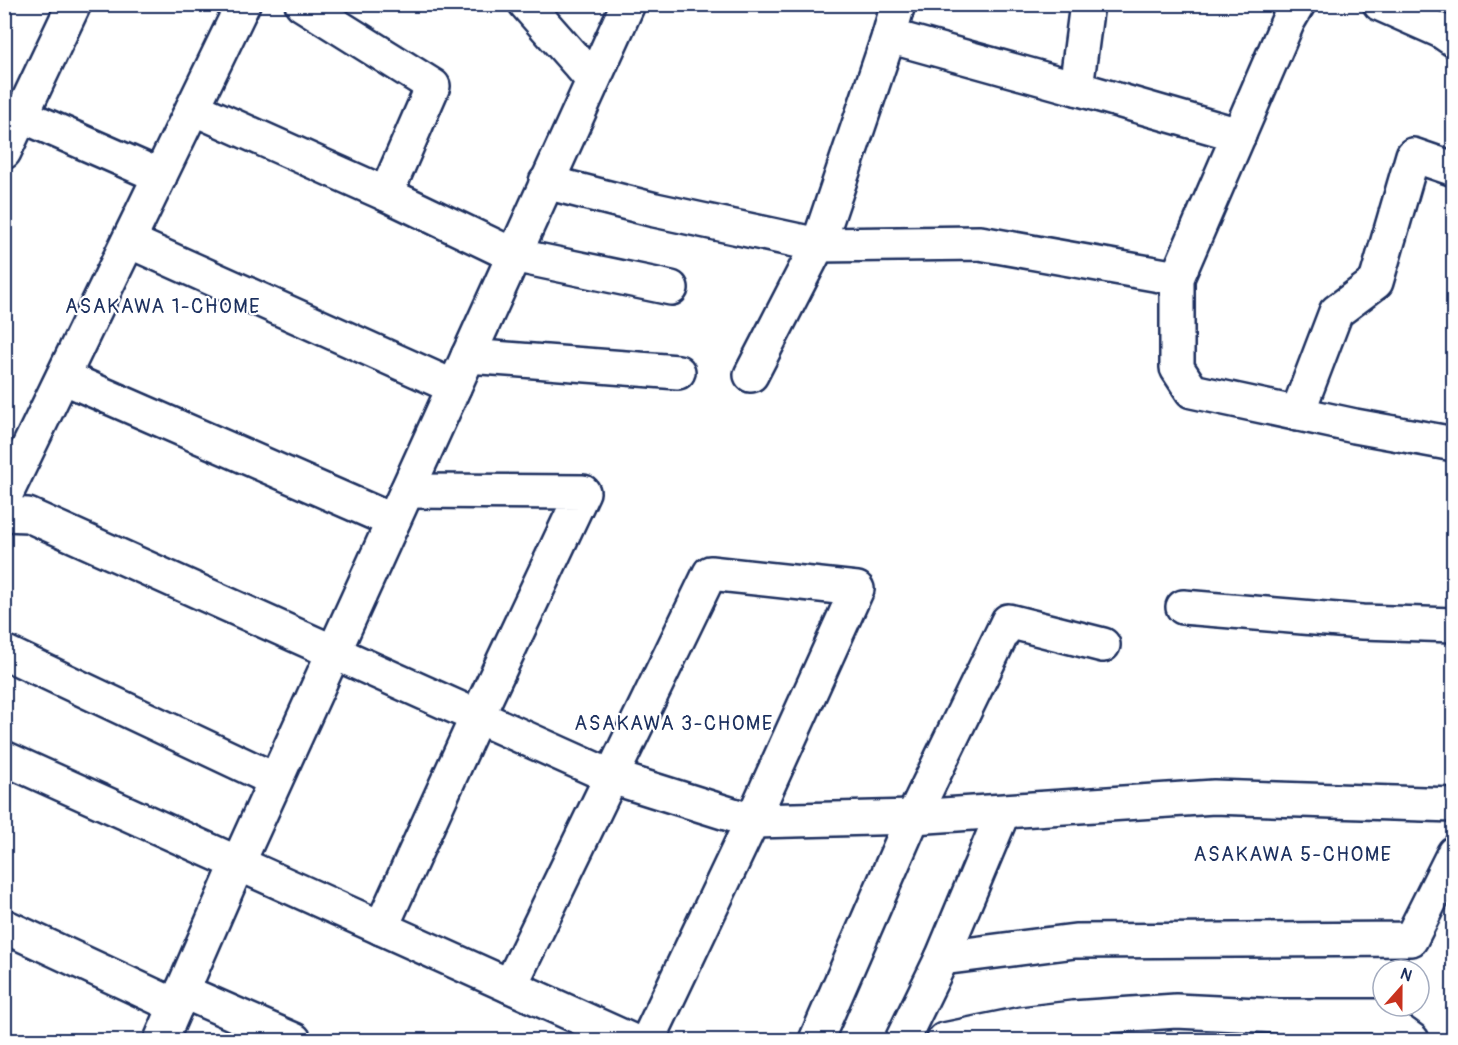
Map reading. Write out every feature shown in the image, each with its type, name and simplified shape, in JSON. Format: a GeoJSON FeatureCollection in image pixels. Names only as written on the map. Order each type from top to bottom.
{"type":"FeatureCollection","features":[{"type":"Feature","properties":{"kind":"street"},"geometry":{"type":"LineString","coordinates":[[4,152],[74,4]]}},
{"type":"Feature","properties":{"kind":"street"},"geometry":{"type":"LineString","coordinates":[[4,498],[243,4]]}},
{"type":"Feature","properties":{"kind":"street"},"geometry":{"type":"LineString","coordinates":[[303,4],[433,87],[386,194]]}},
{"type":"Feature","properties":{"kind":"street"},"geometry":{"type":"LineString","coordinates":[[526,4],[593,80]]}},
{"type":"Feature","properties":{"kind":"street"},"geometry":{"type":"LineString","coordinates":[[161,1041],[275,780],[628,4]]}},
{"type":"Feature","properties":{"kind":"street"},"geometry":{"type":"LineString","coordinates":[[751,375],[818,245],[889,36],[897,4]]}},
{"type":"Feature","properties":{"kind":"street"},"geometry":{"type":"LineString","coordinates":[[1076,88],[1087,4]]}},
{"type":"Feature","properties":{"kind":"street"},"geometry":{"type":"LineString","coordinates":[[1298,4],[1288,21],[1177,278],[1177,368],[1191,391],[1454,444]]}},
{"type":"Feature","properties":{"kind":"street"},"geometry":{"type":"LineString","coordinates":[[1380,4],[1441,31],[1454,40]]}},
{"type":"Feature","properties":{"kind":"street"},"geometry":{"type":"LineString","coordinates":[[889,36],[1239,135]]}},
{"type":"Feature","properties":{"kind":"street"},"geometry":{"type":"LineString","coordinates":[[193,108],[386,194],[513,255],[671,288]]}},
{"type":"Feature","properties":{"kind":"street"},"geometry":{"type":"LineString","coordinates":[[21,115],[160,176]]}},
{"type":"Feature","properties":{"kind":"street"},"geometry":{"type":"LineString","coordinates":[[1297,414],[1336,312],[1376,282],[1413,155],[1454,170]]}},
{"type":"Feature","properties":{"kind":"street"},"geometry":{"type":"LineString","coordinates":[[546,182],[655,210],[818,245],[980,243],[1177,278]]}},
{"type":"Feature","properties":{"kind":"street"},"geometry":{"type":"LineString","coordinates":[[129,241],[454,387]]}},
{"type":"Feature","properties":{"kind":"street"},"geometry":{"type":"LineString","coordinates":[[468,356],[678,372]]}},
{"type":"Feature","properties":{"kind":"street"},"geometry":{"type":"LineString","coordinates":[[63,376],[393,521]]}},
{"type":"Feature","properties":{"kind":"street"},"geometry":{"type":"LineString","coordinates":[[381,928],[583,492],[406,491]]}},
{"type":"Feature","properties":{"kind":"street"},"geometry":{"type":"LineString","coordinates":[[4,513],[28,515],[612,777],[752,821],[913,817],[1214,797],[1454,805]]}},
{"type":"Feature","properties":{"kind":"street"},"geometry":{"type":"LineString","coordinates":[[510,986],[710,573],[857,589],[752,821],[648,1041]]}},
{"type":"Feature","properties":{"kind":"street"},"geometry":{"type":"LineString","coordinates":[[1183,607],[1362,622],[1454,625]]}},
{"type":"Feature","properties":{"kind":"street"},"geometry":{"type":"LineString","coordinates":[[816,1041],[913,817],[1008,621],[1102,645]]}},
{"type":"Feature","properties":{"kind":"street"},"geometry":{"type":"LineString","coordinates":[[4,652],[275,780]]}},
{"type":"Feature","properties":{"kind":"street"},"geometry":{"type":"LineString","coordinates":[[4,758],[630,1041]]}},
{"type":"Feature","properties":{"kind":"street"},"geometry":{"type":"LineString","coordinates":[[902,1041],[942,958],[1003,812]]}},
{"type":"Feature","properties":{"kind":"street"},"geometry":{"type":"LineString","coordinates":[[942,958],[1075,940],[1411,939],[1454,853]]}},
{"type":"Feature","properties":{"kind":"street"},"geometry":{"type":"LineString","coordinates":[[4,926],[179,999],[294,1041]]}},
{"type":"Feature","properties":{"kind":"street"},"geometry":{"type":"LineString","coordinates":[[944,1041],[1022,1024],[1070,1029],[1176,1011],[1279,1016],[1379,1016],[1412,1041]]}},
{"type":"Feature","properties":{"kind":"waterway"},"geometry":{"type":"LineString","coordinates":[[1424,4],[1454,20]]}},
{"type":"Feature","properties":{"kind":"district","name":"ASAKAWA 1-CHOME"},"geometry":{"type":"Point","coordinates":[163,306]}},
{"type":"Feature","properties":{"kind":"district","name":"ASAKAWA 3-CHOME"},"geometry":{"type":"Point","coordinates":[674,723]}},
{"type":"Feature","properties":{"kind":"district","name":"ASAKAWA 5-CHOME"},"geometry":{"type":"Point","coordinates":[1293,854]}}]}
